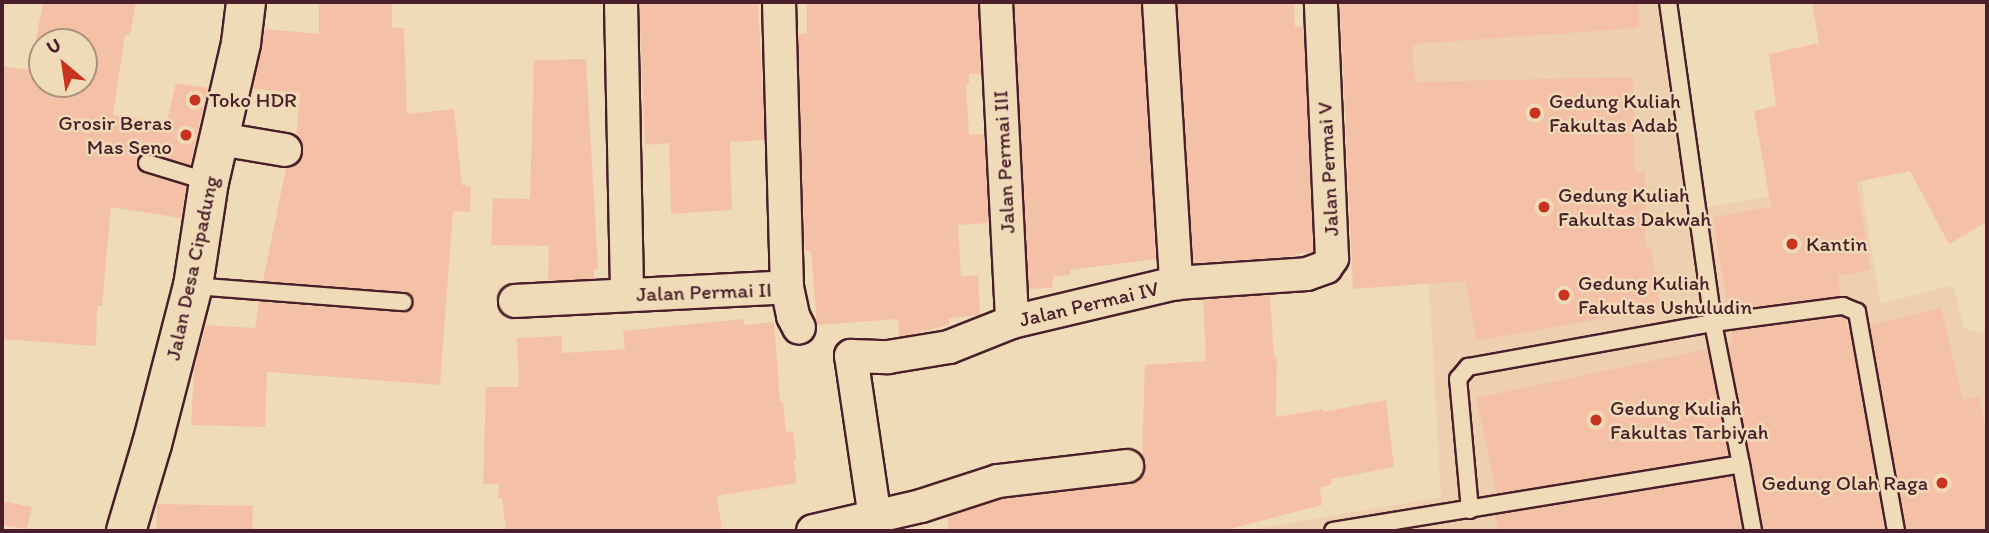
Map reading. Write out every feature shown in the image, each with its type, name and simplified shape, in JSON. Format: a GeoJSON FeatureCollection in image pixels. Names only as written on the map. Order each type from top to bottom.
{"type":"FeatureCollection","features":[{"type":"Feature","properties":{"kind":"street","name":"Jalan Desa Cipadung"},"geometry":{"type":"LineString","coordinates":[[126,531],[152,444],[193,286],[209,182],[220,139],[246,2]]}},
{"type":"Feature","properties":{"kind":"street","name":"Jalan Permai II"},"geometry":{"type":"LineString","coordinates":[[621,2],[627,295],[787,287],[779,2]]}},
{"type":"Feature","properties":{"kind":"street","name":"Jalan Permai III"},"geometry":{"type":"LineString","coordinates":[[996,2],[1012,322]]}},
{"type":"Feature","properties":{"kind":"street","name":"Jalan Permai IV"},"geometry":{"type":"LineString","coordinates":[[875,518],[852,356],[888,357],[949,347],[1012,322],[1176,283],[1159,2]]}},
{"type":"Feature","properties":{"kind":"street","name":"Jalan Permai V"},"geometry":{"type":"LineString","coordinates":[[1176,283],[1307,274],[1326,267],[1332,258],[1321,2]]}},
{"type":"Feature","properties":{"kind":"street"},"geometry":{"type":"LineString","coordinates":[[220,139],[285,150]]}},
{"type":"Feature","properties":{"kind":"street"},"geometry":{"type":"LineString","coordinates":[[787,287],[793,316],[799,328]]}},
{"type":"Feature","properties":{"kind":"street"},"geometry":{"type":"LineString","coordinates":[[515,301],[627,295]]}},
{"type":"Feature","properties":{"kind":"street"},"geometry":{"type":"LineString","coordinates":[[813,531],[875,518],[998,481],[1127,466]]}},
{"type":"Feature","properties":{"kind":"lane"},"geometry":{"type":"LineString","coordinates":[[1668,2],[1713,323],[1753,531]]}},
{"type":"Feature","properties":{"kind":"lane"},"geometry":{"type":"LineString","coordinates":[[147,163],[209,182]]}},
{"type":"Feature","properties":{"kind":"lane"},"geometry":{"type":"LineString","coordinates":[[193,286],[403,302]]}},
{"type":"Feature","properties":{"kind":"lane"},"geometry":{"type":"LineString","coordinates":[[1470,510],[1458,379],[1463,370],[1713,323],[1843,306],[1857,312],[1896,531]]}},
{"type":"Feature","properties":{"kind":"lane"},"geometry":{"type":"LineString","coordinates":[[1333,531],[1417,524],[1470,510],[1741,464]]}},
{"type":"Feature","properties":{"kind":"shaded area"},"geometry":{"type":"Polygon","coordinates":[[[1405,2],[1677,2],[1708,207],[1861,181],[1880,304],[1953,285],[1964,329],[1987,333],[1987,531],[1243,531],[1441,497],[1430,301],[1405,2]]]}},
{"type":"Feature","properties":{"kind":"building"},"geometry":{"type":"Polygon","coordinates":[[[43,2],[136,2],[130,35],[125,35],[113,115],[167,121],[176,83],[208,88],[190,165],[149,153],[140,155],[137,161],[143,173],[186,186],[181,218],[111,207],[102,306],[97,306],[96,346],[2,339],[2,66],[28,70],[28,98],[98,98],[98,28],[38,28],[43,2]]]}},
{"type":"Feature","properties":{"kind":"building"},"geometry":{"type":"Polygon","coordinates":[[[319,2],[392,2],[392,27],[404,28],[407,114],[454,109],[462,185],[471,187],[470,212],[453,211],[440,385],[267,372],[265,427],[191,425],[194,370],[206,325],[255,328],[259,302],[402,312],[408,311],[413,303],[412,297],[404,292],[263,281],[286,168],[299,162],[303,152],[302,143],[296,135],[300,93],[253,89],[265,29],[319,34],[319,2]]]}},
{"type":"Feature","properties":{"kind":"building"},"geometry":{"type":"Polygon","coordinates":[[[639,2],[758,2],[765,140],[730,142],[732,210],[671,214],[669,143],[645,145],[639,2]]]}},
{"type":"Feature","properties":{"kind":"building"},"geometry":{"type":"Polygon","coordinates":[[[978,2],[981,74],[969,74],[969,84],[966,84],[969,135],[984,134],[989,223],[958,225],[961,276],[978,275],[980,315],[949,318],[949,325],[899,337],[898,319],[817,325],[811,251],[805,251],[801,138],[798,34],[807,33],[807,3],[978,2]]]}},
{"type":"Feature","properties":{"kind":"building"},"geometry":{"type":"Polygon","coordinates":[[[1014,2],[1141,2],[1156,259],[1070,270],[1070,275],[1054,276],[1052,288],[1029,289],[1014,2]]]}},
{"type":"Feature","properties":{"kind":"building"},"geometry":{"type":"Polygon","coordinates":[[[1177,2],[1294,2],[1295,27],[1304,26],[1313,252],[1296,256],[1193,263],[1177,2]]]}},
{"type":"Feature","properties":{"kind":"building"},"geometry":{"type":"Polygon","coordinates":[[[1340,2],[1638,2],[1639,28],[1413,44],[1415,82],[1633,77],[1634,171],[1645,171],[1646,249],[1651,249],[1661,308],[1476,341],[1466,281],[1353,289],[1340,2]]]}},
{"type":"Feature","properties":{"kind":"building"},"geometry":{"type":"Polygon","coordinates":[[[1812,2],[1987,2],[1987,222],[1949,244],[1910,171],[1856,182],[1871,270],[1838,276],[1841,296],[1728,310],[1713,217],[1771,207],[1754,111],[1776,106],[1769,54],[1819,43],[1812,2]]]}},
{"type":"Feature","properties":{"kind":"building"},"geometry":{"type":"Polygon","coordinates":[[[586,59],[598,269],[594,269],[594,279],[548,281],[549,246],[491,245],[493,198],[530,199],[534,60],[586,59]]]}},
{"type":"Feature","properties":{"kind":"building"},"geometry":{"type":"Polygon","coordinates":[[[1270,295],[1274,357],[1277,357],[1276,417],[1323,409],[1323,412],[1386,400],[1394,467],[1331,479],[1332,484],[1320,488],[1322,505],[1222,531],[949,531],[947,517],[1002,499],[1129,484],[1138,480],[1145,465],[1142,456],[1145,365],[1206,361],[1203,300],[1270,295]]]}},
{"type":"Feature","properties":{"kind":"building","name":"Gedung Olah Raga"},"geometry":{"type":"Polygon","coordinates":[[[1941,308],[1963,400],[1979,396],[1987,435],[1987,531],[1906,531],[1870,325],[1941,308]]]}},
{"type":"Feature","properties":{"kind":"building"},"geometry":{"type":"Polygon","coordinates":[[[1845,318],[1847,331],[1850,331],[1885,531],[1763,531],[1728,345],[1733,340],[1732,331],[1845,318]]]}},
{"type":"Feature","properties":{"kind":"building"},"geometry":{"type":"Polygon","coordinates":[[[743,319],[744,325],[774,322],[780,402],[783,402],[786,432],[793,431],[796,459],[793,459],[797,483],[717,496],[722,531],[506,531],[502,498],[498,498],[499,484],[483,484],[486,387],[519,387],[517,338],[562,336],[562,353],[625,349],[623,331],[743,319]]]}},
{"type":"Feature","properties":{"kind":"building","name":"Gedung Kuliah Fakultas Tarbiyah"},"geometry":{"type":"Polygon","coordinates":[[[1707,349],[1729,455],[1499,504],[1476,398],[1707,349]]]}},
{"type":"Feature","properties":{"kind":"building"},"geometry":{"type":"Polygon","coordinates":[[[1732,476],[1742,531],[1498,531],[1495,515],[1732,476]]]}},
{"type":"Feature","properties":{"kind":"building"},"geometry":{"type":"Polygon","coordinates":[[[2,501],[32,507],[27,529],[2,525],[2,501]]]}},
{"type":"Feature","properties":{"kind":"building"},"geometry":{"type":"Polygon","coordinates":[[[157,504],[253,506],[253,531],[157,530],[157,504]]]}},
{"type":"Feature","properties":{"kind":"place","name":"Toko HDR"},"geometry":{"type":"Point","coordinates":[195,100]}},
{"type":"Feature","properties":{"kind":"place","name":"Gedung Kuliah Fakultas Adab"},"geometry":{"type":"Point","coordinates":[1535,113]}},
{"type":"Feature","properties":{"kind":"place","name":"Grosir Beras Mas Seno"},"geometry":{"type":"Point","coordinates":[186,135]}},
{"type":"Feature","properties":{"kind":"place","name":"Gedung Kuliah Fakultas Dakwah"},"geometry":{"type":"Point","coordinates":[1544,207]}},
{"type":"Feature","properties":{"kind":"place","name":"Kantin"},"geometry":{"type":"Point","coordinates":[1792,244]}},
{"type":"Feature","properties":{"kind":"place","name":"Gedung Kuliah Fakultas Ushuludin"},"geometry":{"type":"Point","coordinates":[1564,295]}},
{"type":"Feature","properties":{"kind":"place","name":"Gedung Kuliah Fakultas Tarbiyah"},"geometry":{"type":"Point","coordinates":[1596,420]}},
{"type":"Feature","properties":{"kind":"place","name":"Gedung Olah Raga"},"geometry":{"type":"Point","coordinates":[1942,483]}}]}
